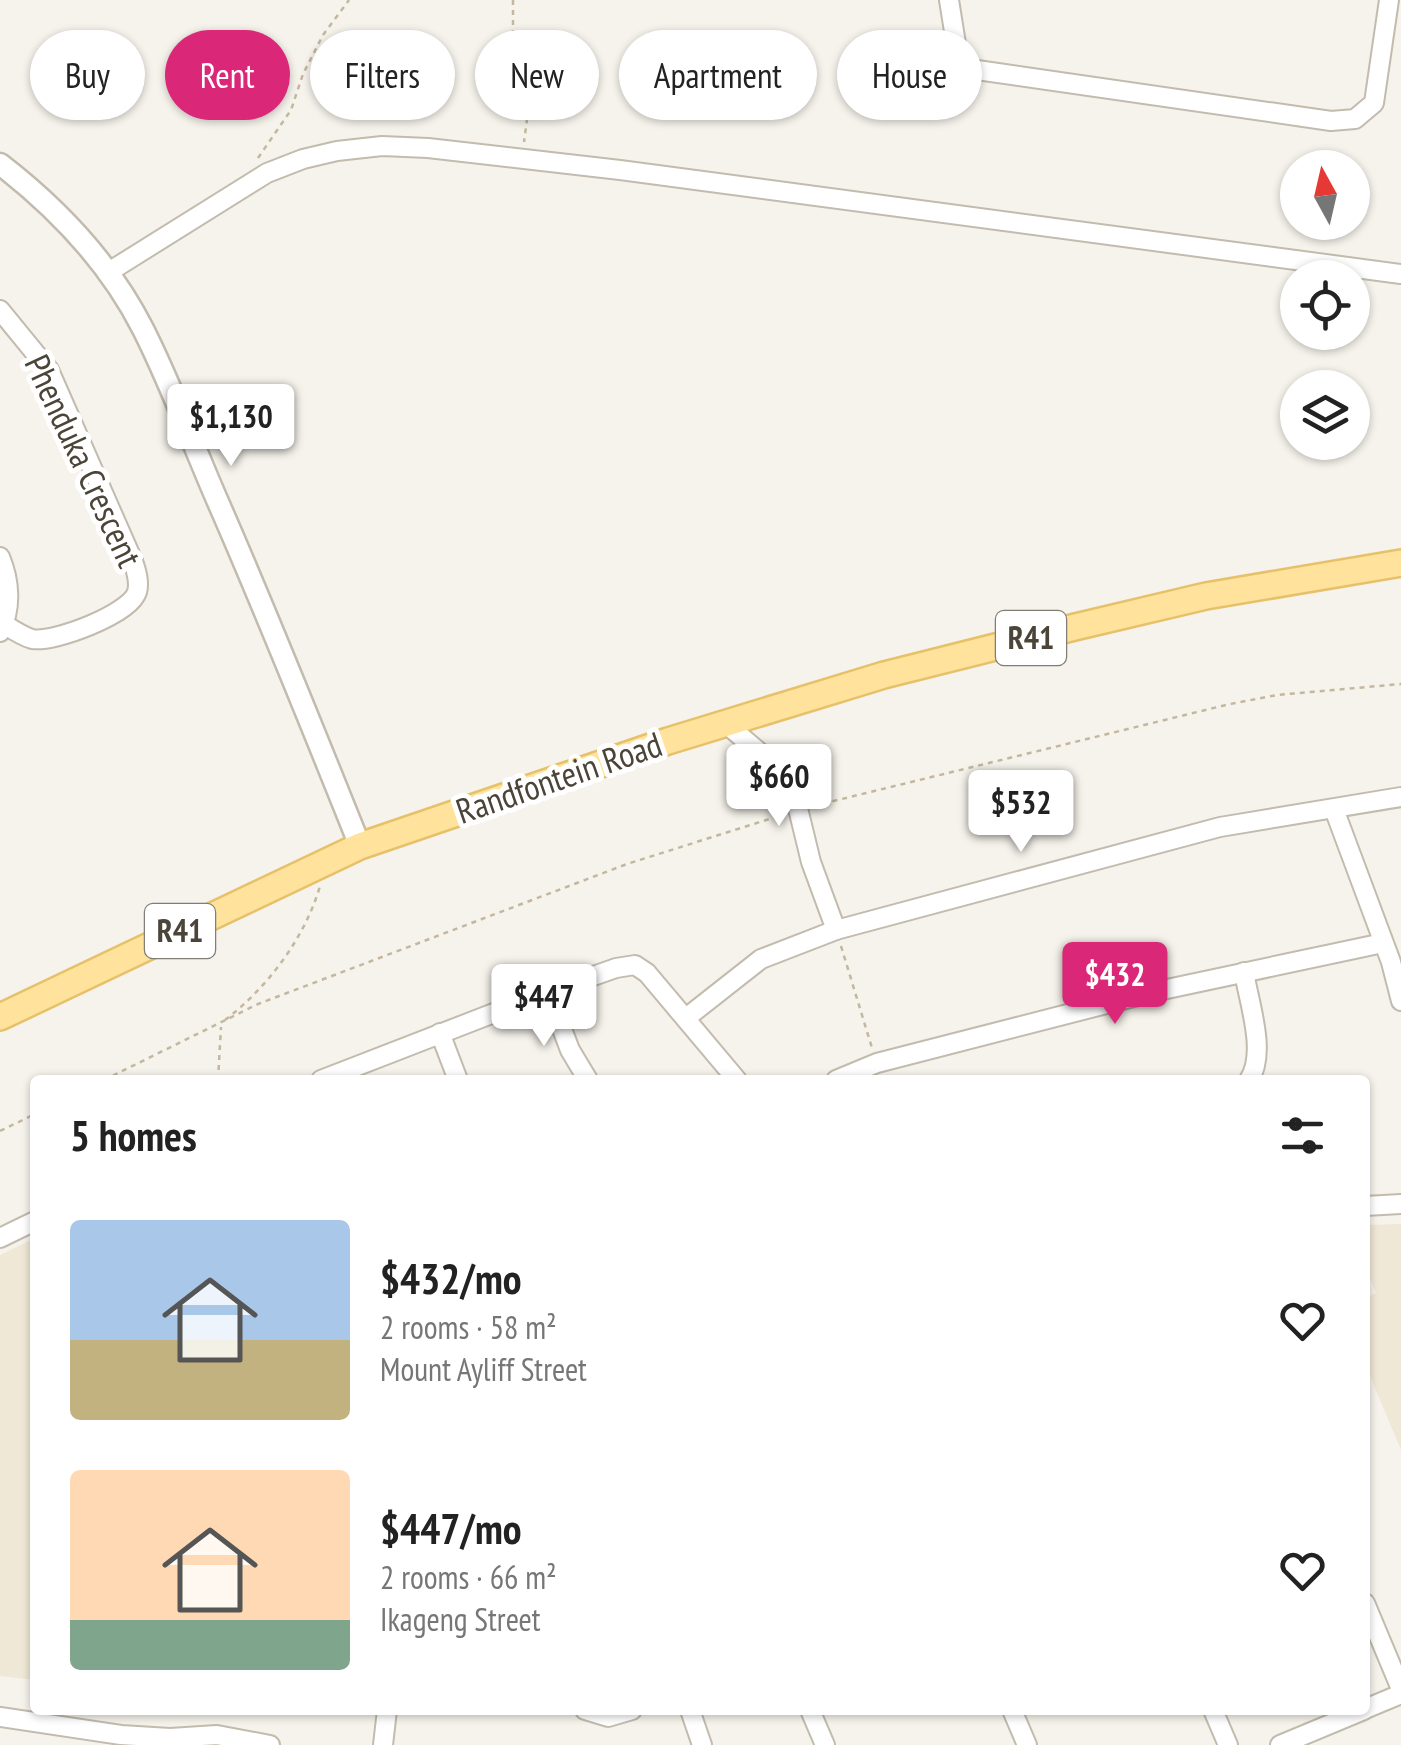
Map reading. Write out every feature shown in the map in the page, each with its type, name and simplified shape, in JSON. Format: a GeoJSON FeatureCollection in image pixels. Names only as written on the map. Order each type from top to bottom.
{"type":"FeatureCollection","features":[{"type":"Feature","properties":{"kind":"main road","name":"Randfontein Road"},"geometry":{"type":"LineString","coordinates":[[0,1017],[360,846],[726,723],[884,674],[1112,618],[1206,596],[1401,563]]}},
{"type":"Feature","properties":{"kind":"street"},"geometry":{"type":"LineString","coordinates":[[949,0],[957,50],[970,69],[1344,121],[1363,115],[1374,103],[1389,0]]}},
{"type":"Feature","properties":{"kind":"street"},"geometry":{"type":"LineString","coordinates":[[107,273],[285,166],[337,150],[382,146],[522,158],[1397,273]]}},
{"type":"Feature","properties":{"kind":"street"},"geometry":{"type":"LineString","coordinates":[[0,164],[56,212],[107,273],[143,328],[258,592],[360,846]]}},
{"type":"Feature","properties":{"kind":"street","name":"Phenduka Crescent"},"geometry":{"type":"LineString","coordinates":[[0,310],[49,370],[133,561],[138,586],[137,594],[125,608],[61,636],[28,638],[2,628]]}},
{"type":"Feature","properties":{"kind":"street"},"geometry":{"type":"LineString","coordinates":[[0,558],[7,575],[9,598],[2,628]]}},
{"type":"Feature","properties":{"kind":"street"},"geometry":{"type":"LineString","coordinates":[[726,723],[789,782],[815,875],[836,930]]}},
{"type":"Feature","properties":{"kind":"street"},"geometry":{"type":"LineString","coordinates":[[686,1018],[762,959],[836,930],[1203,831],[1401,797]]}},
{"type":"Feature","properties":{"kind":"street"},"geometry":{"type":"LineString","coordinates":[[1334,809],[1401,1001]]}},
{"type":"Feature","properties":{"kind":"street"},"geometry":{"type":"LineString","coordinates":[[849,1075],[877,1064],[1153,992],[1383,943]]}},
{"type":"Feature","properties":{"kind":"street"},"geometry":{"type":"LineString","coordinates":[[334,1075],[548,992],[635,965],[686,1018],[732,1075]]}},
{"type":"Feature","properties":{"kind":"street"},"geometry":{"type":"LineString","coordinates":[[1244,972],[1256,1051],[1252,1075]]}},
{"type":"Feature","properties":{"kind":"street"},"geometry":{"type":"LineString","coordinates":[[548,992],[570,1050],[585,1075]]}},
{"type":"Feature","properties":{"kind":"street"},"geometry":{"type":"LineString","coordinates":[[440,1033],[456,1075]]}},
{"type":"Feature","properties":{"kind":"street"},"geometry":{"type":"LineString","coordinates":[[1370,1206],[1401,1204]]}},
{"type":"Feature","properties":{"kind":"street"},"geometry":{"type":"LineString","coordinates":[[0,1238],[30,1223]]}},
{"type":"Feature","properties":{"kind":"street"},"geometry":{"type":"LineString","coordinates":[[1370,1615],[1401,1692],[1370,1707]]}},
{"type":"Feature","properties":{"kind":"street"},"geometry":{"type":"LineString","coordinates":[[383,1745],[386,1715]]}},
{"type":"Feature","properties":{"kind":"street"},"geometry":{"type":"LineString","coordinates":[[692,1715],[702,1745]]}},
{"type":"Feature","properties":{"kind":"street"},"geometry":{"type":"LineString","coordinates":[[812,1715],[825,1745]]}},
{"type":"Feature","properties":{"kind":"street"},"geometry":{"type":"LineString","coordinates":[[1014,1715],[1027,1745]]}},
{"type":"Feature","properties":{"kind":"street"},"geometry":{"type":"LineString","coordinates":[[1215,1715],[1228,1745]]}},
{"type":"Feature","properties":{"kind":"street"},"geometry":{"type":"LineString","coordinates":[[1280,1745],[1352,1715]]}},
{"type":"Feature","properties":{"kind":"street"},"geometry":{"type":"LineString","coordinates":[[0,1716],[121,1735],[217,1735],[270,1745]]}},
{"type":"Feature","properties":{"kind":"path"},"geometry":{"type":"LineString","coordinates":[[241,189],[291,110],[303,74],[323,35],[349,0]]}},
{"type":"Feature","properties":{"kind":"path"},"geometry":{"type":"LineString","coordinates":[[513,0],[513,39],[528,112],[522,158]]}},
{"type":"Feature","properties":{"kind":"path"},"geometry":{"type":"LineString","coordinates":[[114,1075],[258,1004],[627,864],[799,810],[1246,701],[1401,684]]}},
{"type":"Feature","properties":{"kind":"path"},"geometry":{"type":"LineString","coordinates":[[218,1075],[222,1023],[246,1004],[288,951],[314,908],[328,861]]}},
{"type":"Feature","properties":{"kind":"path"},"geometry":{"type":"LineString","coordinates":[[836,930],[877,1064]]}},
{"type":"Feature","properties":{"kind":"path"},"geometry":{"type":"LineString","coordinates":[[0,1131],[30,1116]]}},
{"type":"Feature","properties":{"kind":"shaded area"},"geometry":{"type":"Polygon","coordinates":[[[1401,1224],[1401,1450],[1370,1376],[1370,1296],[1376,1293],[1370,1278],[1370,1225],[1401,1224]]]}},
{"type":"Feature","properties":{"kind":"shaded area"},"geometry":{"type":"Polygon","coordinates":[[[30,1240],[30,1679],[0,1676],[0,1255],[30,1240]]]}}]}
